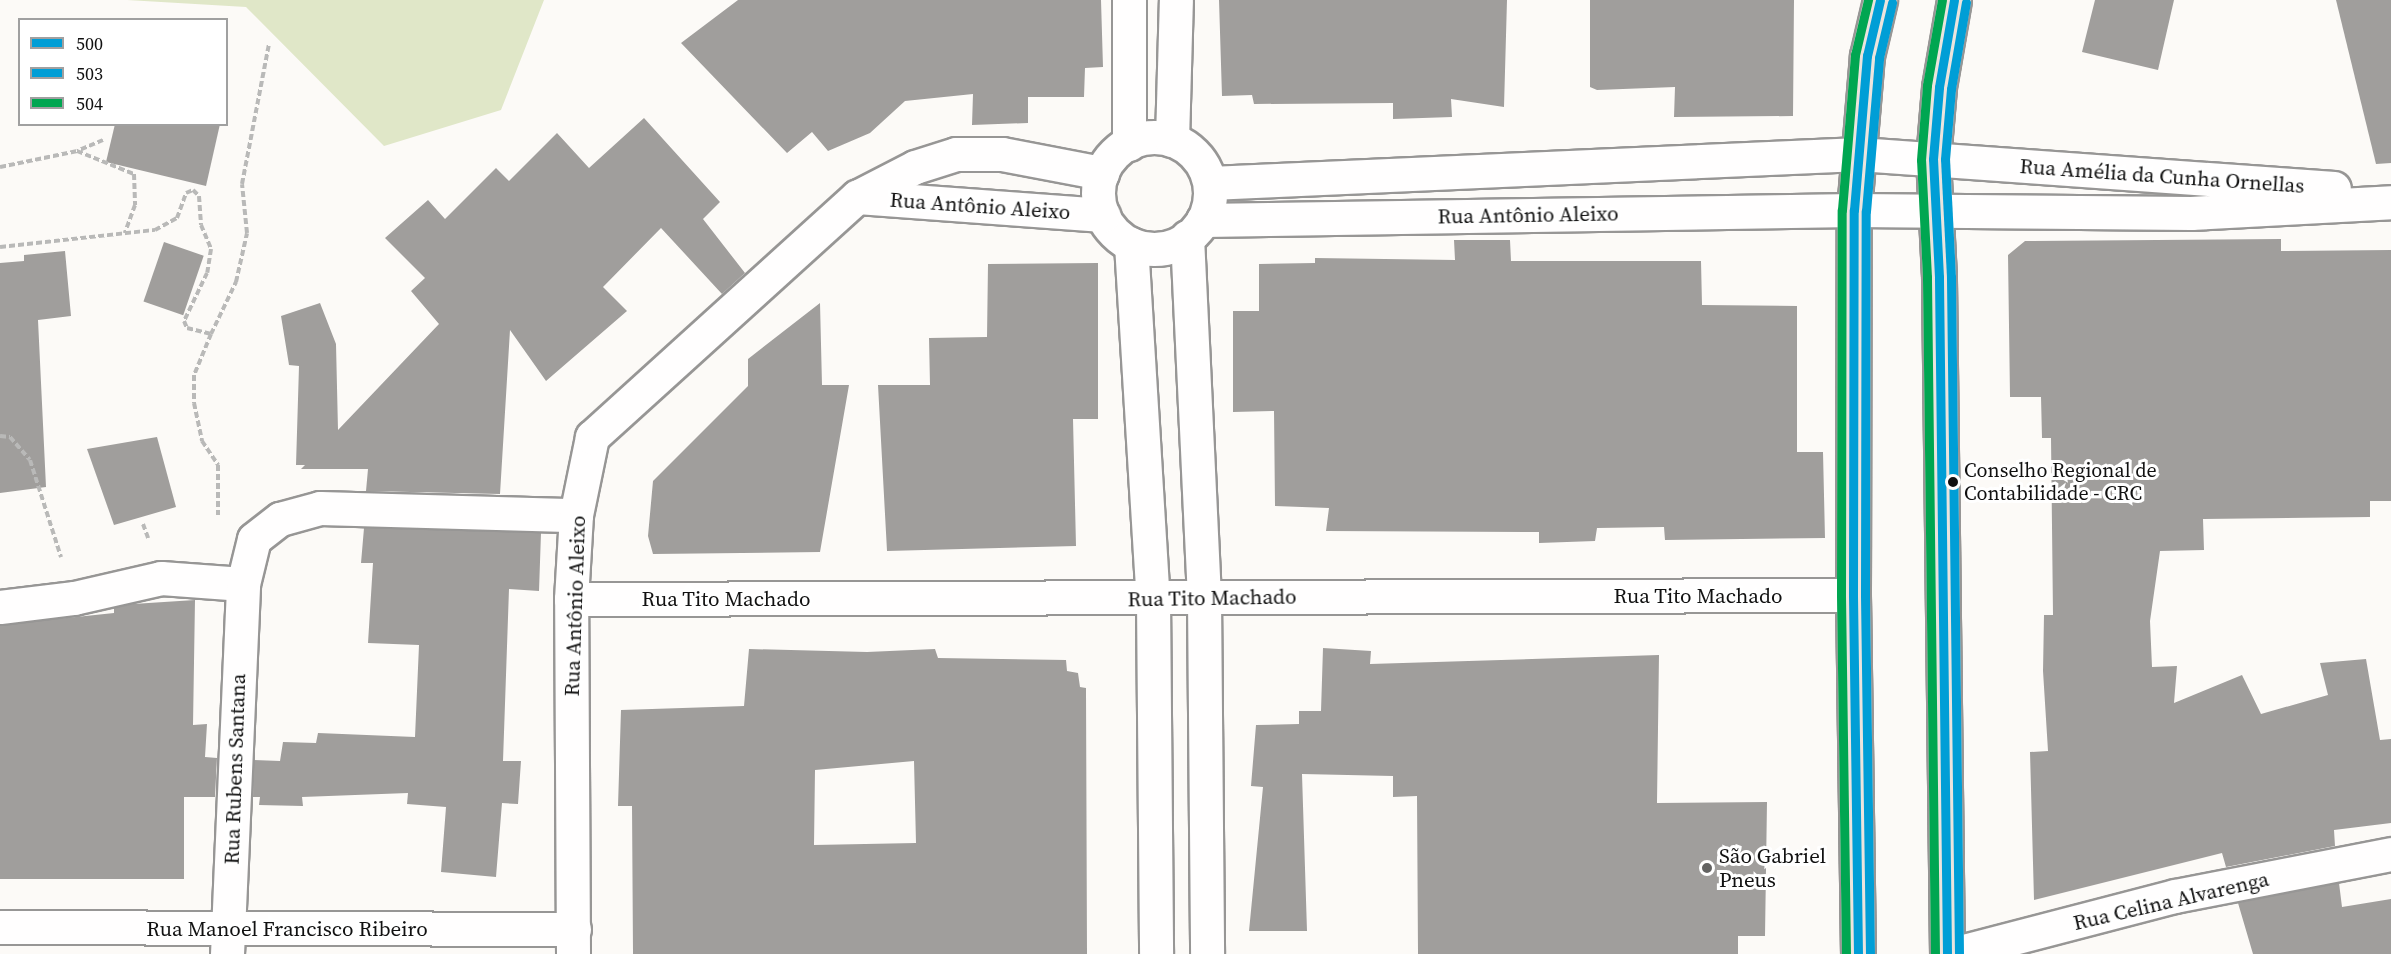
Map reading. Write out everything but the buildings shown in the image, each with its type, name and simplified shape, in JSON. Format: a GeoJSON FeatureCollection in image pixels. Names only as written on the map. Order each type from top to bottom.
{"type":"FeatureCollection","features":[{"type":"Feature","properties":{"kind":"main road"},"geometry":{"type":"LineString","coordinates":[[1858,954],[1852,595],[1854,210],[1867,56],[1880,0]]}},
{"type":"Feature","properties":{"kind":"main road"},"geometry":{"type":"LineString","coordinates":[[1947,954],[1938,212],[1933,159],[1939,87],[1954,0]]}},
{"type":"Feature","properties":{"kind":"street"},"geometry":{"type":"LineString","coordinates":[[1129,0],[1129,144]]}},
{"type":"Feature","properties":{"kind":"street"},"geometry":{"type":"LineString","coordinates":[[1172,140],[1176,0]]}},
{"type":"Feature","properties":{"kind":"street"},"geometry":{"type":"LineString","coordinates":[[1153,137],[1172,140],[1190,150],[1203,165],[1210,183],[1209,203],[1195,228],[1175,246],[1159,248],[1131,244],[1113,232],[1103,215],[1098,200],[1102,173],[1112,157],[1129,144],[1153,137]]}},
{"type":"Feature","properties":{"kind":"street","name":"Rua Antônio Aleixo"},"geometry":{"type":"LineString","coordinates":[[574,941],[571,599],[576,515],[592,437],[857,197],[915,167],[957,154],[1002,154],[1102,173]]}},
{"type":"Feature","properties":{"kind":"street","name":"Rua Antônio Aleixo"},"geometry":{"type":"LineString","coordinates":[[1210,183],[1859,154],[1933,159]]}},
{"type":"Feature","properties":{"kind":"street","name":"Rua Amélia da Cunha Ornellas"},"geometry":{"type":"LineString","coordinates":[[1933,159],[2391,192]]}},
{"type":"Feature","properties":{"kind":"street","name":"Rua Antônio Aleixo"},"geometry":{"type":"LineString","coordinates":[[857,197],[1103,215]]}},
{"type":"Feature","properties":{"kind":"street","name":"Rua Amélia da Cunha Ornellas"},"geometry":{"type":"LineString","coordinates":[[1854,210],[2191,213],[2391,202]]}},
{"type":"Feature","properties":{"kind":"street","name":"Rua Antônio Aleixo"},"geometry":{"type":"LineString","coordinates":[[1195,228],[1854,210]]}},
{"type":"Feature","properties":{"kind":"street"},"geometry":{"type":"LineString","coordinates":[[1195,228],[1204,598],[1207,954]]}},
{"type":"Feature","properties":{"kind":"street"},"geometry":{"type":"LineString","coordinates":[[1131,244],[1153,599],[1156,954]]}},
{"type":"Feature","properties":{"kind":"street"},"geometry":{"type":"LineString","coordinates":[[254,539],[280,519],[320,508],[576,515]]}},
{"type":"Feature","properties":{"kind":"street","name":"Rua Rubens Santana"},"geometry":{"type":"LineString","coordinates":[[227,942],[243,584],[254,539]]}},
{"type":"Feature","properties":{"kind":"street"},"geometry":{"type":"LineString","coordinates":[[0,607],[74,598],[161,578],[243,584]]}},
{"type":"Feature","properties":{"kind":"street","name":"Rua Tito Machado"},"geometry":{"type":"LineString","coordinates":[[571,599],[1153,599],[1852,595]]}},
{"type":"Feature","properties":{"kind":"street","name":"Rua Celina Alvarenga"},"geometry":{"type":"LineString","coordinates":[[1952,954],[2175,896],[2391,855]]}},
{"type":"Feature","properties":{"kind":"street","name":"Rua Manoel Francisco Ribeiro"},"geometry":{"type":"LineString","coordinates":[[0,927],[227,942],[574,941]]}},
{"type":"Feature","properties":{"kind":"path"},"geometry":{"type":"LineString","coordinates":[[254,539],[245,536],[222,542],[214,533],[220,509],[218,465],[202,441],[194,403],[194,375],[236,282],[247,233],[242,184],[268,44]]}},
{"type":"Feature","properties":{"kind":"path"},"geometry":{"type":"LineString","coordinates":[[0,167],[78,151],[103,140]]}},
{"type":"Feature","properties":{"kind":"path"},"geometry":{"type":"LineString","coordinates":[[78,151],[134,174],[135,206],[125,233]]}},
{"type":"Feature","properties":{"kind":"path"},"geometry":{"type":"LineString","coordinates":[[0,247],[155,230],[171,223],[186,194],[193,190],[199,196],[201,225],[211,249],[207,273],[184,321],[187,328],[211,334]]}},
{"type":"Feature","properties":{"kind":"path"},"geometry":{"type":"LineString","coordinates":[[0,436],[10,437],[30,460],[74,598]]}},
{"type":"Feature","properties":{"kind":"green space"},"geometry":{"type":"Polygon","coordinates":[[[127,0],[544,0],[501,110],[384,146],[246,7],[127,0]]]}},
{"type":"Feature","properties":{"kind":"transit line","name":"504"},"geometry":{"type":"LineString","coordinates":[[1846,954],[1841,595],[1842,210],[1855,55],[1868,0]]}},
{"type":"Feature","properties":{"kind":"transit line","name":"500"},"geometry":{"type":"LineString","coordinates":[[1858,954],[1853,595],[1854,210],[1867,56],[1880,0]]}},
{"type":"Feature","properties":{"kind":"transit line","name":"504"},"geometry":{"type":"LineString","coordinates":[[1935,954],[1927,277],[1921,160],[1927,85],[1942,0]]}},
{"type":"Feature","properties":{"kind":"transit line","name":"500"},"geometry":{"type":"LineString","coordinates":[[1947,954],[1939,277],[1933,159],[1939,87],[1954,0]]}},
{"type":"Feature","properties":{"kind":"transit line","name":"503"},"geometry":{"type":"LineString","coordinates":[[1959,954],[1951,277],[1945,159],[1951,89],[1966,2]]}},
{"type":"Feature","properties":{"kind":"transit line","name":"503"},"geometry":{"type":"LineString","coordinates":[[1870,954],[1865,595],[1866,211],[1879,58],[1892,3]]}},
{"type":"Feature","properties":{"kind":"place","name":"Conselho Regional de Contabilidade - CRC"},"geometry":{"type":"Point","coordinates":[1953,482]}},
{"type":"Feature","properties":{"kind":"place","name":"São Gabriel Pneus"},"geometry":{"type":"Point","coordinates":[1707,868]}}]}
